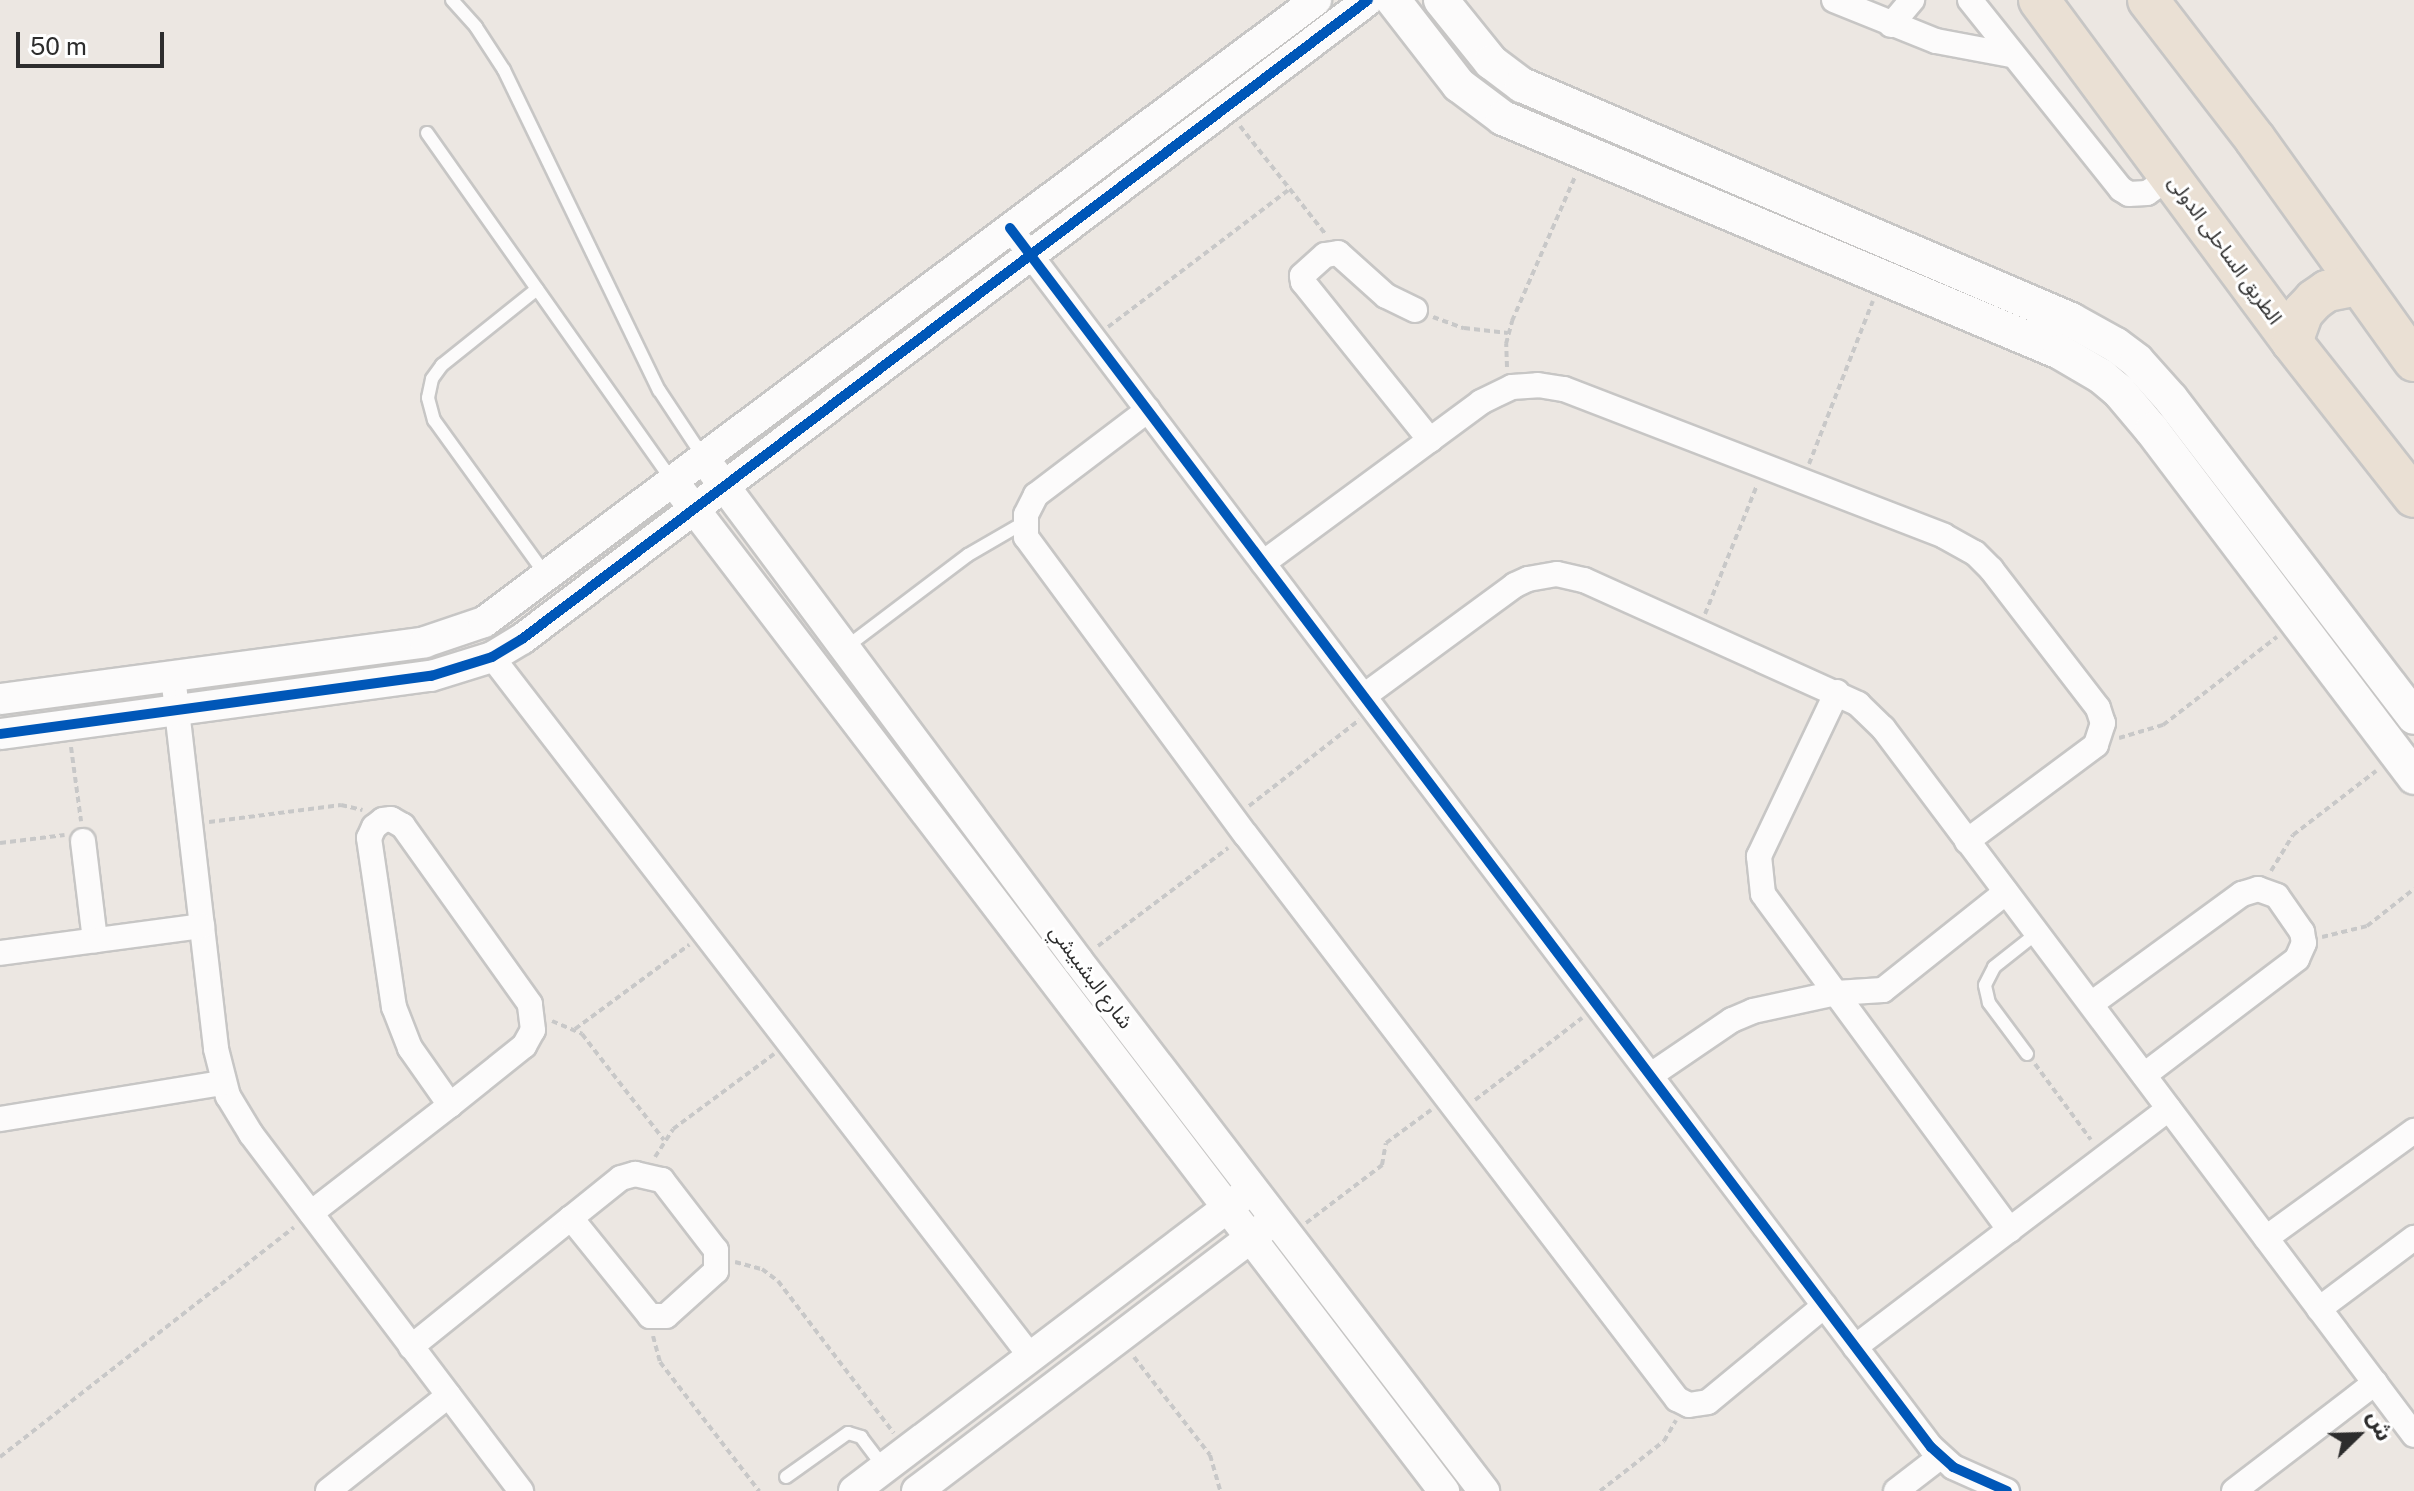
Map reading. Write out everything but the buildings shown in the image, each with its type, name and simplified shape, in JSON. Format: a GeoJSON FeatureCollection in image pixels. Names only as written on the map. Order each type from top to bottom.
{"type":"FeatureCollection","features":[{"type":"Feature","properties":{"kind":"highway","name":"الطريق الساحلى الدولى"},"geometry":{"type":"LineString","coordinates":[[2039,0],[2292,342],[2414,497]]}},
{"type":"Feature","properties":{"kind":"highway"},"geometry":{"type":"LineString","coordinates":[[2148,0],[2255,139],[2414,361]]}},
{"type":"Feature","properties":{"kind":"highway"},"geometry":{"type":"LineString","coordinates":[[2292,342],[2303,312],[2314,300],[2327,291],[2357,285]]}},
{"type":"Feature","properties":{"kind":"main road"},"geometry":{"type":"LineString","coordinates":[[1393,0],[1446,72],[1473,98],[1503,118],[2060,352],[2081,363],[2119,391],[2406,766]]}},
{"type":"Feature","properties":{"kind":"main road"},"geometry":{"type":"LineString","coordinates":[[1441,0],[1491,62],[1522,85],[2071,320],[2116,345],[2137,361],[2171,399],[2414,717]]}},
{"type":"Feature","properties":{"kind":"street"},"geometry":{"type":"LineString","coordinates":[[0,699],[447,637],[499,613],[1316,0]]}},
{"type":"Feature","properties":{"kind":"street"},"geometry":{"type":"LineString","coordinates":[[0,734],[431,676],[492,657],[522,639],[1368,0]]}},
{"type":"Feature","properties":{"kind":"street"},"geometry":{"type":"LineString","coordinates":[[1834,0],[1936,41],[2011,55]]}},
{"type":"Feature","properties":{"kind":"street"},"geometry":{"type":"LineString","coordinates":[[1891,25],[1912,0]]}},
{"type":"Feature","properties":{"kind":"street"},"geometry":{"type":"LineString","coordinates":[[1970,0],[2121,189],[2129,194],[2147,193],[2171,176]]}},
{"type":"Feature","properties":{"kind":"street"},"geometry":{"type":"LineString","coordinates":[[1010,228],[1940,1457],[1967,1475],[2007,1491]]}},
{"type":"Feature","properties":{"kind":"street"},"geometry":{"type":"LineString","coordinates":[[1415,310],[1386,296],[1342,254],[1334,252],[1325,255],[1303,274],[1303,282],[1430,440]]}},
{"type":"Feature","properties":{"kind":"street"},"geometry":{"type":"LineString","coordinates":[[1263,563],[1481,402],[1512,387],[1538,385],[1564,389],[1944,536],[1975,553],[1991,569],[2098,708],[2103,723],[2100,738],[2090,751],[1967,841]]}},
{"type":"Feature","properties":{"kind":"street"},"geometry":{"type":"LineString","coordinates":[[1148,410],[1036,495],[1025,522],[1029,544],[1451,1106],[1677,1399],[1689,1405],[1708,1402],[1824,1306]]}},
{"type":"Feature","properties":{"kind":"street","name":"شارع البشبيشي"},"geometry":{"type":"LineString","coordinates":[[704,459],[1078,961],[1484,1491]]}},
{"type":"Feature","properties":{"kind":"street","name":"شارع البشبيشي"},"geometry":{"type":"LineString","coordinates":[[674,482],[1444,1491]]}},
{"type":"Feature","properties":{"kind":"street"},"geometry":{"type":"LineString","coordinates":[[1369,702],[1515,585],[1542,575],[1584,580],[1837,692],[1876,719],[2414,1435]]}},
{"type":"Feature","properties":{"kind":"street"},"geometry":{"type":"LineString","coordinates":[[817,669],[845,648]]}},
{"type":"Feature","properties":{"kind":"street"},"geometry":{"type":"LineString","coordinates":[[492,657],[1031,1357]]}},
{"type":"Feature","properties":{"kind":"street"},"geometry":{"type":"LineString","coordinates":[[173,676],[223,1083],[242,1122],[521,1491]]}},
{"type":"Feature","properties":{"kind":"street"},"geometry":{"type":"LineString","coordinates":[[1837,692],[1759,856],[1763,894],[2010,1230]]}},
{"type":"Feature","properties":{"kind":"street"},"geometry":{"type":"LineString","coordinates":[[311,1213],[450,1105],[524,1046],[534,1021],[530,1004],[403,826],[391,819],[378,822],[369,838],[394,1007],[410,1048],[450,1105]]}},
{"type":"Feature","properties":{"kind":"street"},"geometry":{"type":"LineString","coordinates":[[82,837],[95,940]]}},
{"type":"Feature","properties":{"kind":"street"},"geometry":{"type":"LineString","coordinates":[[2091,1004],[2242,894],[2265,890],[2277,896],[2304,938],[2297,959],[2144,1075]]}},
{"type":"Feature","properties":{"kind":"street"},"geometry":{"type":"LineString","coordinates":[[1651,1075],[1732,1020],[1775,1004],[1836,993],[1883,990],[2006,892]]}},
{"type":"Feature","properties":{"kind":"street"},"geometry":{"type":"LineString","coordinates":[[0,953],[202,926]]}},
{"type":"Feature","properties":{"kind":"street"},"geometry":{"type":"LineString","coordinates":[[0,1119],[223,1083]]}},
{"type":"Feature","properties":{"kind":"street"},"geometry":{"type":"LineString","coordinates":[[1855,1347],[2169,1109]]}},
{"type":"Feature","properties":{"kind":"street"},"geometry":{"type":"LineString","coordinates":[[2266,1238],[2414,1131]]}},
{"type":"Feature","properties":{"kind":"street"},"geometry":{"type":"LineString","coordinates":[[411,1347],[571,1218],[621,1178],[649,1174],[662,1180],[716,1250],[718,1263],[712,1279],[670,1313],[655,1318],[645,1313],[571,1218]]}},
{"type":"Feature","properties":{"kind":"street"},"geometry":{"type":"LineString","coordinates":[[854,1491],[1252,1189]]}},
{"type":"Feature","properties":{"kind":"street"},"geometry":{"type":"LineString","coordinates":[[917,1491],[1251,1238],[1282,1227]]}},
{"type":"Feature","properties":{"kind":"street"},"geometry":{"type":"LineString","coordinates":[[2319,1309],[2414,1238]]}},
{"type":"Feature","properties":{"kind":"street"},"geometry":{"type":"LineString","coordinates":[[2234,1491],[2375,1383]]}},
{"type":"Feature","properties":{"kind":"street"},"geometry":{"type":"LineString","coordinates":[[330,1490],[449,1395]]}},
{"type":"Feature","properties":{"kind":"street"},"geometry":{"type":"LineString","coordinates":[[1896,1491],[1940,1457]]}},
{"type":"Feature","properties":{"kind":"lane"},"geometry":{"type":"LineString","coordinates":[[452,0],[476,27],[504,70],[659,390],[704,459]]}},
{"type":"Feature","properties":{"kind":"lane"},"geometry":{"type":"LineString","coordinates":[[427,133],[674,482]]}},
{"type":"Feature","properties":{"kind":"lane"},"geometry":{"type":"LineString","coordinates":[[537,289],[442,365],[432,379],[428,398],[434,420],[547,577]]}},
{"type":"Feature","properties":{"kind":"lane"},"geometry":{"type":"LineString","coordinates":[[845,648],[968,555],[1025,522]]}},
{"type":"Feature","properties":{"kind":"lane"},"geometry":{"type":"LineString","coordinates":[[2027,1054],[1989,1003],[1985,985],[1994,967],[2037,933]]}},
{"type":"Feature","properties":{"kind":"lane"},"geometry":{"type":"LineString","coordinates":[[786,1477],[848,1433],[861,1437],[896,1459]]}},
{"type":"Feature","properties":{"kind":"path"},"geometry":{"type":"LineString","coordinates":[[1224,108],[1291,188],[1325,233],[1334,252]]}},
{"type":"Feature","properties":{"kind":"path"},"geometry":{"type":"LineString","coordinates":[[1512,387],[1506,359],[1508,333],[1585,153]]}},
{"type":"Feature","properties":{"kind":"path"},"geometry":{"type":"LineString","coordinates":[[1093,338],[1291,188]]}},
{"type":"Feature","properties":{"kind":"path"},"geometry":{"type":"LineString","coordinates":[[1802,481],[1883,278]]}},
{"type":"Feature","properties":{"kind":"path"},"geometry":{"type":"LineString","coordinates":[[1415,310],[1464,328],[1508,333]]}},
{"type":"Feature","properties":{"kind":"path"},"geometry":{"type":"LineString","coordinates":[[1698,631],[1764,466]]}},
{"type":"Feature","properties":{"kind":"path"},"geometry":{"type":"LineString","coordinates":[[2100,738],[2133,736],[2163,725],[2297,621]]}},
{"type":"Feature","properties":{"kind":"path"},"geometry":{"type":"LineString","coordinates":[[1078,961],[1240,826],[1369,702]]}},
{"type":"Feature","properties":{"kind":"path"},"geometry":{"type":"LineString","coordinates":[[0,843],[82,837],[68,725]]}},
{"type":"Feature","properties":{"kind":"path"},"geometry":{"type":"LineString","coordinates":[[2265,890],[2275,861],[2293,835],[2406,766]]}},
{"type":"Feature","properties":{"kind":"path"},"geometry":{"type":"LineString","coordinates":[[191,824],[341,805],[365,812],[378,822]]}},
{"type":"Feature","properties":{"kind":"path"},"geometry":{"type":"LineString","coordinates":[[2304,938],[2332,936],[2367,926],[2414,889]]}},
{"type":"Feature","properties":{"kind":"path"},"geometry":{"type":"LineString","coordinates":[[575,1029],[704,933]]}},
{"type":"Feature","properties":{"kind":"path"},"geometry":{"type":"LineString","coordinates":[[1282,1227],[1382,1165],[1386,1143],[1451,1106],[1598,1006]]}},
{"type":"Feature","properties":{"kind":"path"},"geometry":{"type":"LineString","coordinates":[[534,1021],[560,1022],[575,1029],[665,1140]]}},
{"type":"Feature","properties":{"kind":"path"},"geometry":{"type":"LineString","coordinates":[[649,1174],[673,1129],[789,1043]]}},
{"type":"Feature","properties":{"kind":"path"},"geometry":{"type":"LineString","coordinates":[[2027,1054],[2105,1158]]}},
{"type":"Feature","properties":{"kind":"path"},"geometry":{"type":"LineString","coordinates":[[0,1457],[311,1213]]}},
{"type":"Feature","properties":{"kind":"path"},"geometry":{"type":"LineString","coordinates":[[718,1263],[752,1265],[778,1281],[896,1459]]}},
{"type":"Feature","properties":{"kind":"path"},"geometry":{"type":"LineString","coordinates":[[655,1318],[653,1341],[660,1362],[759,1491]]}},
{"type":"Feature","properties":{"kind":"path"},"geometry":{"type":"LineString","coordinates":[[1119,1338],[1210,1455],[1220,1491]]}},
{"type":"Feature","properties":{"kind":"path"},"geometry":{"type":"LineString","coordinates":[[1600,1491],[1664,1441],[1675,1423],[1677,1399]]}},
{"type":"Feature","properties":{"kind":"cycle path"},"geometry":{"type":"LineString","coordinates":[[0,734],[431,676],[492,657],[522,639],[1368,0]]}},
{"type":"Feature","properties":{"kind":"cycle path"},"geometry":{"type":"LineString","coordinates":[[1010,228],[1931,1447],[1953,1467],[2007,1491]]}}]}
